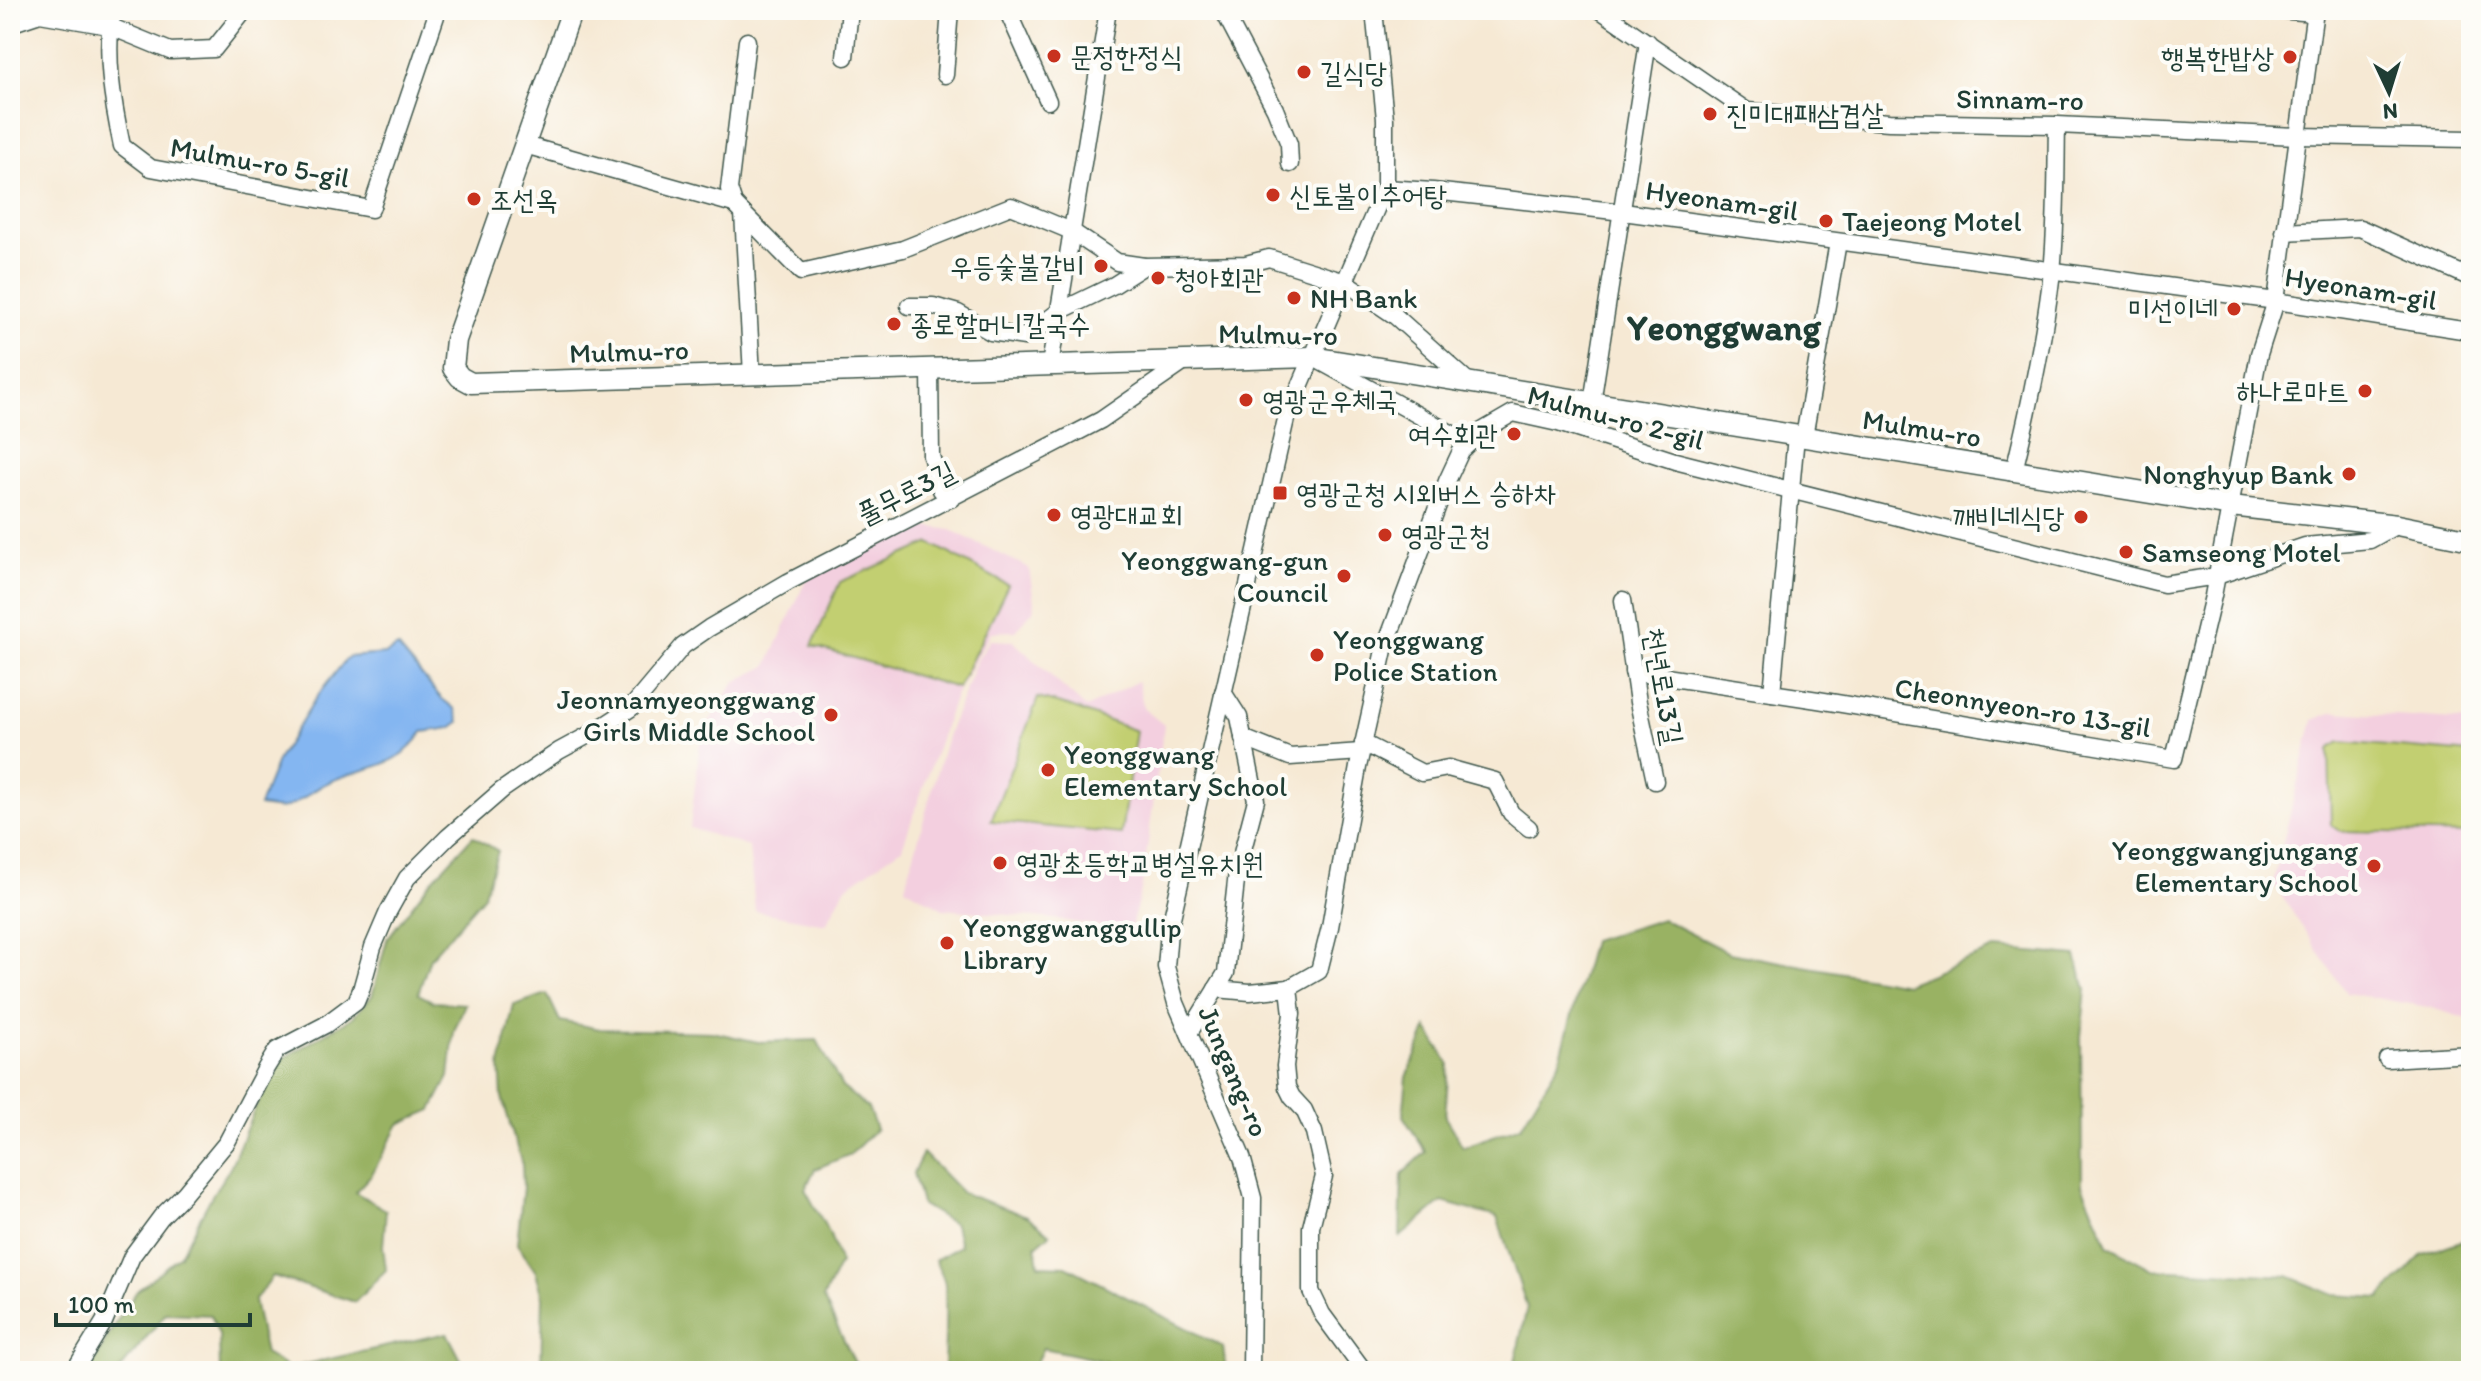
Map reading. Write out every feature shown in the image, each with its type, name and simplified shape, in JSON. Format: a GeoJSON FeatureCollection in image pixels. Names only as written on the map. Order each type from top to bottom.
{"type":"FeatureCollection","features":[{"type":"Feature","properties":{"kind":"main road","name":"Mulmu-ro"},"geometry":{"type":"LineString","coordinates":[[569,11],[456,340],[453,368],[460,377],[471,383],[1312,357],[2231,506],[2397,525],[2471,540]]}},
{"type":"Feature","properties":{"kind":"street"},"geometry":{"type":"LineString","coordinates":[[10,24],[40,14],[111,18],[170,51],[214,49],[245,10]]}},
{"type":"Feature","properties":{"kind":"street","name":"Mulmu-ro 5-gil"},"geometry":{"type":"LineString","coordinates":[[111,18],[113,105],[122,146],[151,168],[371,209],[438,10]]}},
{"type":"Feature","properties":{"kind":"street"},"geometry":{"type":"LineString","coordinates":[[845,57],[850,10]]}},
{"type":"Feature","properties":{"kind":"street"},"geometry":{"type":"LineString","coordinates":[[945,75],[950,10]]}},
{"type":"Feature","properties":{"kind":"street"},"geometry":{"type":"LineString","coordinates":[[1007,10],[1048,101]]}},
{"type":"Feature","properties":{"kind":"street"},"geometry":{"type":"LineString","coordinates":[[1050,365],[1108,10]]}},
{"type":"Feature","properties":{"kind":"street"},"geometry":{"type":"LineString","coordinates":[[1223,10],[1275,109],[1289,144],[1290,164]]}},
{"type":"Feature","properties":{"kind":"street","name":"Jungang-ro"},"geometry":{"type":"LineString","coordinates":[[1251,1371],[1253,1198],[1242,1157],[1176,1003],[1166,967],[1169,931],[1286,419],[1385,188],[1385,119],[1374,10]]}},
{"type":"Feature","properties":{"kind":"street","name":"Sinnam-ro"},"geometry":{"type":"LineString","coordinates":[[1600,10],[1747,111],[1889,122],[2471,139]]}},
{"type":"Feature","properties":{"kind":"street","name":"Cheonnyeon-ro 13-gil"},"geometry":{"type":"LineString","coordinates":[[1633,672],[2174,759],[2217,576],[2259,354],[2276,301],[2315,11],[2277,10]]}},
{"type":"Feature","properties":{"kind":"street"},"geometry":{"type":"LineString","coordinates":[[747,41],[729,189],[738,209],[752,375]]}},
{"type":"Feature","properties":{"kind":"street"},"geometry":{"type":"LineString","coordinates":[[1592,403],[1648,42]]}},
{"type":"Feature","properties":{"kind":"street"},"geometry":{"type":"LineString","coordinates":[[2014,471],[2041,349],[2052,271],[2057,125]]}},
{"type":"Feature","properties":{"kind":"street"},"geometry":{"type":"LineString","coordinates":[[525,145],[738,209],[801,272],[903,249],[1011,206],[1071,231],[1117,262],[1144,266],[1246,264],[1269,258],[1345,282],[1394,315],[1470,383]]}},
{"type":"Feature","properties":{"kind":"street","name":"Hyeonam-gil"},"geometry":{"type":"LineString","coordinates":[[1385,188],[1623,212],[2276,301],[2462,330],[2471,334]]}},
{"type":"Feature","properties":{"kind":"street"},"geometry":{"type":"LineString","coordinates":[[2284,232],[2360,228],[2471,278]]}},
{"type":"Feature","properties":{"kind":"street"},"geometry":{"type":"LineString","coordinates":[[1772,693],[1791,490],[1838,242]]}},
{"type":"Feature","properties":{"kind":"street"},"geometry":{"type":"LineString","coordinates":[[909,306],[933,306],[958,313],[991,332],[1025,337],[1058,312],[1114,285],[1144,266]]}},
{"type":"Feature","properties":{"kind":"street"},"geometry":{"type":"LineString","coordinates":[[1312,357],[1469,443]]}},
{"type":"Feature","properties":{"kind":"street","name":"풀무로3길"},"geometry":{"type":"LineString","coordinates":[[74,1371],[104,1322],[132,1256],[161,1217],[227,1142],[277,1050],[325,1025],[356,1002],[373,947],[388,912],[407,878],[448,837],[502,790],[631,708],[683,646],[709,628],[788,582],[1101,420],[1186,361]]}},
{"type":"Feature","properties":{"kind":"street"},"geometry":{"type":"LineString","coordinates":[[930,369],[931,456],[941,490],[951,499]]}},
{"type":"Feature","properties":{"kind":"street","name":"Mulmu-ro 2-gil"},"geometry":{"type":"LineString","coordinates":[[1289,988],[1319,971],[1384,650],[1447,481],[1461,451],[1482,431],[1513,413],[1558,423],[1675,461],[2164,584],[2217,576],[2305,546],[2370,540],[2397,525]]}},
{"type":"Feature","properties":{"kind":"street","name":"천년로13길"},"geometry":{"type":"LineString","coordinates":[[1623,600],[1633,672],[1655,781]]}},
{"type":"Feature","properties":{"kind":"street"},"geometry":{"type":"LineString","coordinates":[[1189,1033],[1226,973],[1237,872],[1256,800],[1239,717],[1223,692]]}},
{"type":"Feature","properties":{"kind":"street"},"geometry":{"type":"LineString","coordinates":[[1243,738],[1290,757],[1362,748],[1422,773],[1448,768],[1495,781],[1511,813],[1529,828]]}},
{"type":"Feature","properties":{"kind":"street"},"geometry":{"type":"LineString","coordinates":[[1216,989],[1250,992],[1289,988],[1292,1014],[1285,1066],[1287,1087],[1304,1110],[1314,1132],[1324,1176],[1311,1227],[1311,1291],[1322,1314],[1364,1371]]}},
{"type":"Feature","properties":{"kind":"street"},"geometry":{"type":"LineString","coordinates":[[2387,1059],[2471,1054]]}},
{"type":"Feature","properties":{"kind":"shaded area","name":"Jeonnamyeonggwang Girls Middle School"},"geometry":{"type":"Polygon","coordinates":[[[920,525],[951,530],[1029,568],[1035,608],[1016,631],[991,632],[955,696],[902,848],[846,887],[826,924],[755,911],[749,847],[690,828],[701,734],[735,682],[767,666],[806,580],[920,525]]]}},
{"type":"Feature","properties":{"kind":"shaded area","name":"Yeonggwang Elementary School"},"geometry":{"type":"Polygon","coordinates":[[[990,640],[1013,641],[1086,708],[1138,681],[1144,709],[1164,725],[1142,886],[1130,931],[1055,919],[943,909],[905,887],[947,736],[976,662],[990,640]]]}},
{"type":"Feature","properties":{"kind":"shaded area","name":"Yeonggwangjungang Elementary School"},"geometry":{"type":"Polygon","coordinates":[[[2334,712],[2471,721],[2471,1020],[2428,1007],[2346,993],[2273,883],[2313,720],[2334,712]]]}},
{"type":"Feature","properties":{"kind":"green space"},"geometry":{"type":"Polygon","coordinates":[[[930,543],[1008,585],[958,688],[812,646],[840,582],[930,543]]]}},
{"type":"Feature","properties":{"kind":"green space"},"geometry":{"type":"Polygon","coordinates":[[[1038,698],[1136,731],[1121,834],[991,821],[1038,698]]]}},
{"type":"Feature","properties":{"kind":"green space"},"geometry":{"type":"Polygon","coordinates":[[[2340,742],[2471,753],[2471,834],[2341,831],[2331,825],[2329,749],[2340,742]]]}},
{"type":"Feature","properties":{"kind":"green space"},"geometry":{"type":"Polygon","coordinates":[[[473,836],[498,851],[483,897],[430,958],[418,994],[434,1002],[465,1004],[454,1031],[449,1077],[432,1110],[399,1124],[372,1174],[355,1192],[386,1210],[383,1246],[386,1270],[355,1302],[273,1276],[254,1301],[265,1354],[289,1368],[447,1333],[467,1371],[220,1371],[219,1335],[211,1315],[166,1313],[119,1371],[90,1371],[113,1327],[137,1291],[180,1255],[230,1168],[256,1106],[281,1060],[353,1017],[372,996],[387,939],[428,885],[473,836]]]}},
{"type":"Feature","properties":{"kind":"green space"},"geometry":{"type":"Polygon","coordinates":[[[1662,919],[1729,953],[1906,984],[1995,949],[2076,956],[2086,989],[2081,1036],[2082,1185],[2109,1246],[2152,1269],[2288,1276],[2334,1295],[2380,1298],[2423,1254],[2467,1239],[2471,1244],[2471,1371],[1513,1371],[1527,1307],[1497,1217],[1442,1202],[1400,1237],[1402,1174],[1426,1152],[1403,1116],[1407,1077],[1427,1028],[1449,1064],[1445,1117],[1463,1147],[1521,1126],[1559,1063],[1592,941],[1662,919]]]}},
{"type":"Feature","properties":{"kind":"green space"},"geometry":{"type":"Polygon","coordinates":[[[547,994],[560,1021],[600,1029],[712,1032],[758,1042],[817,1040],[842,1087],[868,1108],[876,1129],[851,1154],[815,1169],[805,1189],[830,1235],[840,1264],[823,1298],[855,1363],[863,1371],[539,1371],[543,1297],[536,1272],[517,1244],[522,1165],[502,1097],[500,1065],[514,1005],[547,994]]]}},
{"type":"Feature","properties":{"kind":"green space"},"geometry":{"type":"Polygon","coordinates":[[[923,1153],[962,1193],[1027,1216],[1050,1234],[1036,1246],[1039,1265],[1066,1266],[1223,1347],[1226,1371],[1120,1371],[1104,1361],[1043,1348],[1035,1364],[1036,1371],[943,1371],[945,1285],[935,1260],[960,1246],[955,1225],[921,1204],[913,1173],[923,1153]]]}},
{"type":"Feature","properties":{"kind":"water"},"geometry":{"type":"Polygon","coordinates":[[[398,647],[441,698],[455,709],[459,722],[451,728],[423,732],[413,745],[391,761],[327,783],[290,806],[278,809],[259,806],[278,759],[317,696],[348,657],[385,654],[398,647]]]}},
{"type":"Feature","properties":{"kind":"place","name":"문정한정식"},"geometry":{"type":"Point","coordinates":[1054,56]}},
{"type":"Feature","properties":{"kind":"place","name":"행복한밥상"},"geometry":{"type":"Point","coordinates":[2290,57]}},
{"type":"Feature","properties":{"kind":"place","name":"길식당"},"geometry":{"type":"Point","coordinates":[1304,72]}},
{"type":"Feature","properties":{"kind":"place","name":"진미대패삼겹살"},"geometry":{"type":"Point","coordinates":[1710,114]}},
{"type":"Feature","properties":{"kind":"place","name":"신토불이추어탕"},"geometry":{"type":"Point","coordinates":[1273,195]}},
{"type":"Feature","properties":{"kind":"place","name":"조선옥"},"geometry":{"type":"Point","coordinates":[474,199]}},
{"type":"Feature","properties":{"kind":"place","name":"Taejeong Motel"},"geometry":{"type":"Point","coordinates":[1826,221]}},
{"type":"Feature","properties":{"kind":"place","name":"우등숯불갈비"},"geometry":{"type":"Point","coordinates":[1101,266]}},
{"type":"Feature","properties":{"kind":"place","name":"청아회관"},"geometry":{"type":"Point","coordinates":[1158,278]}},
{"type":"Feature","properties":{"kind":"place","name":"NH Bank"},"geometry":{"type":"Point","coordinates":[1294,298]}},
{"type":"Feature","properties":{"kind":"place","name":"미선이네"},"geometry":{"type":"Point","coordinates":[2234,309]}},
{"type":"Feature","properties":{"kind":"place","name":"종로할머니칼국수"},"geometry":{"type":"Point","coordinates":[894,324]}},
{"type":"Feature","properties":{"kind":"place","name":"하나로마트"},"geometry":{"type":"Point","coordinates":[2365,391]}},
{"type":"Feature","properties":{"kind":"place","name":"영광군우체국"},"geometry":{"type":"Point","coordinates":[1246,400]}},
{"type":"Feature","properties":{"kind":"place","name":"여수회관"},"geometry":{"type":"Point","coordinates":[1514,434]}},
{"type":"Feature","properties":{"kind":"place","name":"Nonghyup Bank"},"geometry":{"type":"Point","coordinates":[2349,474]}},
{"type":"Feature","properties":{"kind":"place","name":"영광군청 시외버스 승하차"},"geometry":{"type":"Point","coordinates":[1280,493]}},
{"type":"Feature","properties":{"kind":"place","name":"영광대교회"},"geometry":{"type":"Point","coordinates":[1054,515]}},
{"type":"Feature","properties":{"kind":"place","name":"깨비네식당"},"geometry":{"type":"Point","coordinates":[2081,517]}},
{"type":"Feature","properties":{"kind":"place","name":"영광군청"},"geometry":{"type":"Point","coordinates":[1385,535]}},
{"type":"Feature","properties":{"kind":"place","name":"Samseong Motel"},"geometry":{"type":"Point","coordinates":[2126,552]}},
{"type":"Feature","properties":{"kind":"place","name":"Yeonggwang-gun Council"},"geometry":{"type":"Point","coordinates":[1344,576]}},
{"type":"Feature","properties":{"kind":"place","name":"Yeonggwang Police Station"},"geometry":{"type":"Point","coordinates":[1317,655]}},
{"type":"Feature","properties":{"kind":"place","name":"Jeonnamyeonggwang Girls Middle School"},"geometry":{"type":"Point","coordinates":[831,715]}},
{"type":"Feature","properties":{"kind":"place","name":"Yeonggwang Elementary School"},"geometry":{"type":"Point","coordinates":[1048,770]}},
{"type":"Feature","properties":{"kind":"place","name":"영광초등학교병설유치원"},"geometry":{"type":"Point","coordinates":[1000,863]}},
{"type":"Feature","properties":{"kind":"place","name":"Yeonggwangjungang Elementary School"},"geometry":{"type":"Point","coordinates":[2374,866]}},
{"type":"Feature","properties":{"kind":"place","name":"Yeonggwanggullip Library"},"geometry":{"type":"Point","coordinates":[947,943]}},
{"type":"Feature","properties":{"kind":"district","name":"Yeonggwang"},"geometry":{"type":"Point","coordinates":[1724,327]}}]}
